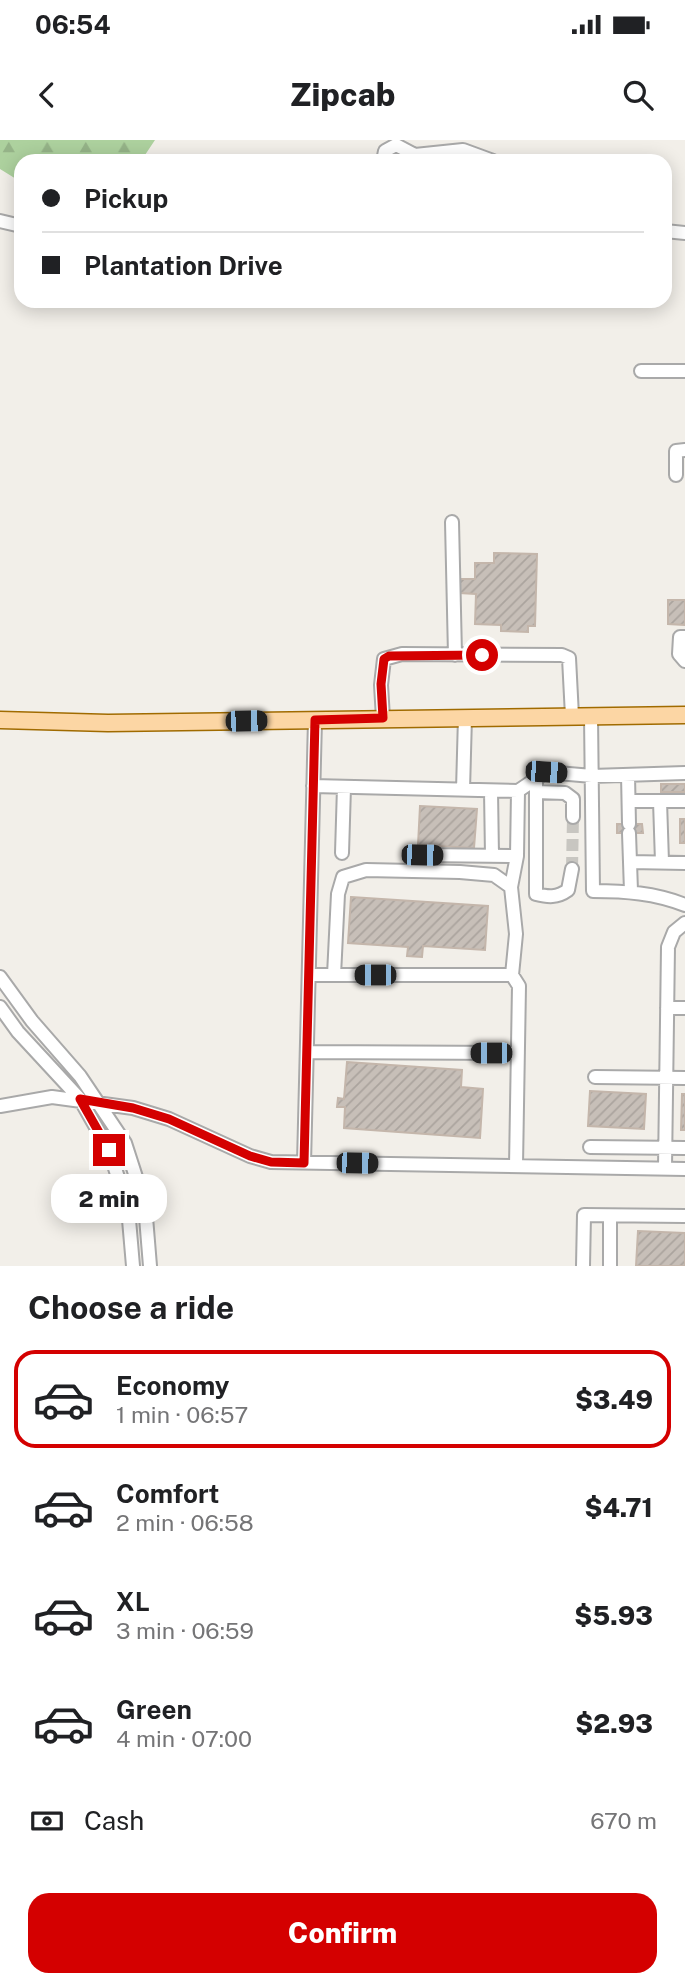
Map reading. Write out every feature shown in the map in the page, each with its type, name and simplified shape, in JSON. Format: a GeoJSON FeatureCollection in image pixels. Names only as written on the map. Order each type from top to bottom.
{"type":"FeatureCollection","features":[{"type":"Feature","properties":{"kind":"main road"},"geometry":{"type":"LineString","coordinates":[[0,720],[95,723],[685,715]]}},
{"type":"Feature","properties":{"kind":"street"},"geometry":{"type":"LineString","coordinates":[[384,154],[396,145],[408,154]]}},
{"type":"Feature","properties":{"kind":"street"},"geometry":{"type":"LineString","coordinates":[[438,154],[463,150],[474,154]]}},
{"type":"Feature","properties":{"kind":"street"},"geometry":{"type":"LineString","coordinates":[[641,371],[685,371]]}},
{"type":"Feature","properties":{"kind":"street"},"geometry":{"type":"LineString","coordinates":[[676,475],[676,452],[685,450]]}},
{"type":"Feature","properties":{"kind":"street"},"geometry":{"type":"LineString","coordinates":[[452,522],[455,655]]}},
{"type":"Feature","properties":{"kind":"street"},"geometry":{"type":"LineString","coordinates":[[685,637],[680,637],[680,654],[685,661]]}},
{"type":"Feature","properties":{"kind":"street"},"geometry":{"type":"LineString","coordinates":[[383,718],[381,684],[384,659],[402,654],[562,655],[569,658],[572,716]]}},
{"type":"Feature","properties":{"kind":"street"},"geometry":{"type":"LineString","coordinates":[[591,716],[593,891],[631,891],[667,898],[685,905]]}},
{"type":"Feature","properties":{"kind":"street"},"geometry":{"type":"LineString","coordinates":[[463,790],[465,717]]}},
{"type":"Feature","properties":{"kind":"street"},"geometry":{"type":"LineString","coordinates":[[304,1163],[315,720]]}},
{"type":"Feature","properties":{"kind":"street"},"geometry":{"type":"LineString","coordinates":[[313,786],[518,791],[546,772],[592,776],[685,773]]}},
{"type":"Feature","properties":{"kind":"street"},"geometry":{"type":"LineString","coordinates":[[628,775],[631,891]]}},
{"type":"Feature","properties":{"kind":"street"},"geometry":{"type":"LineString","coordinates":[[536,778],[536,894],[548,897],[568,890],[572,869]]}},
{"type":"Feature","properties":{"kind":"street"},"geometry":{"type":"LineString","coordinates":[[342,853],[344,787]]}},
{"type":"Feature","properties":{"kind":"street"},"geometry":{"type":"LineString","coordinates":[[491,791],[492,856]]}},
{"type":"Feature","properties":{"kind":"street"},"geometry":{"type":"LineString","coordinates":[[516,1166],[519,986],[512,975],[516,934],[511,887],[517,856],[518,791]]}},
{"type":"Feature","properties":{"kind":"street"},"geometry":{"type":"LineString","coordinates":[[536,792],[565,793],[573,799],[573,817]]}},
{"type":"Feature","properties":{"kind":"street"},"geometry":{"type":"LineString","coordinates":[[629,801],[685,801]]}},
{"type":"Feature","properties":{"kind":"street"},"geometry":{"type":"LineString","coordinates":[[660,801],[662,862]]}},
{"type":"Feature","properties":{"kind":"street"},"geometry":{"type":"LineString","coordinates":[[422,855],[517,856]]}},
{"type":"Feature","properties":{"kind":"street"},"geometry":{"type":"LineString","coordinates":[[630,862],[685,863]]}},
{"type":"Feature","properties":{"kind":"street"},"geometry":{"type":"LineString","coordinates":[[334,975],[338,894],[343,877],[366,870],[460,872],[494,875],[511,887]]}},
{"type":"Feature","properties":{"kind":"street"},"geometry":{"type":"LineString","coordinates":[[665,1168],[668,947],[674,932],[685,923]]}},
{"type":"Feature","properties":{"kind":"street"},"geometry":{"type":"LineString","coordinates":[[309,975],[512,975]]}},
{"type":"Feature","properties":{"kind":"street"},"geometry":{"type":"LineString","coordinates":[[0,977],[32,1021],[80,1076],[125,1143],[145,1205],[150,1266]]}},
{"type":"Feature","properties":{"kind":"street"},"geometry":{"type":"LineString","coordinates":[[0,1007],[18,1032],[80,1099],[109,1150],[128,1208],[133,1266]]}},
{"type":"Feature","properties":{"kind":"street"},"geometry":{"type":"LineString","coordinates":[[667,1008],[685,1008]]}},
{"type":"Feature","properties":{"kind":"street"},"geometry":{"type":"LineString","coordinates":[[307,1052],[518,1053]]}},
{"type":"Feature","properties":{"kind":"street"},"geometry":{"type":"LineString","coordinates":[[595,1077],[685,1078]]}},
{"type":"Feature","properties":{"kind":"street"},"geometry":{"type":"LineString","coordinates":[[0,1106],[52,1097],[80,1099],[169,1119],[250,1156],[271,1162],[685,1169]]}},
{"type":"Feature","properties":{"kind":"street"},"geometry":{"type":"LineString","coordinates":[[590,1147],[685,1149]]}},
{"type":"Feature","properties":{"kind":"street"},"geometry":{"type":"LineString","coordinates":[[583,1266],[584,1215],[685,1216]]}},
{"type":"Feature","properties":{"kind":"street"},"geometry":{"type":"LineString","coordinates":[[610,1216],[610,1266]]}},
{"type":"Feature","properties":{"kind":"green space"},"geometry":{"type":"Polygon","coordinates":[[[0,140],[155,140],[146,154],[14,154],[14,178],[0,169],[0,140]]]}},
{"type":"Feature","properties":{"kind":"building"},"geometry":{"type":"Polygon","coordinates":[[[494,553],[537,554],[535,626],[528,626],[528,632],[501,631],[501,625],[475,624],[476,594],[460,593],[460,579],[475,579],[475,563],[494,563],[494,553]]]}},
{"type":"Feature","properties":{"kind":"building"},"geometry":{"type":"Polygon","coordinates":[[[668,600],[685,600],[685,625],[668,624],[668,600]]]}},
{"type":"Feature","properties":{"kind":"building"},"geometry":{"type":"Polygon","coordinates":[[[661,784],[685,784],[685,792],[661,792],[661,784]]]}},
{"type":"Feature","properties":{"kind":"building"},"geometry":{"type":"Polygon","coordinates":[[[420,806],[477,809],[474,848],[418,845],[420,806]]]}},
{"type":"Feature","properties":{"kind":"building"},"geometry":{"type":"Polygon","coordinates":[[[680,819],[685,819],[685,843],[680,843],[680,819]]]}},
{"type":"Feature","properties":{"kind":"building"},"geometry":{"type":"Polygon","coordinates":[[[617,824],[642,824],[643,833],[617,833],[617,824]]]}},
{"type":"Feature","properties":{"kind":"building"},"geometry":{"type":"Polygon","coordinates":[[[351,897],[488,906],[485,950],[423,946],[422,957],[407,956],[408,947],[348,943],[351,897]]]}},
{"type":"Feature","properties":{"kind":"building"},"geometry":{"type":"Polygon","coordinates":[[[347,1062],[462,1070],[461,1087],[483,1089],[480,1138],[344,1128],[345,1107],[337,1107],[338,1098],[344,1099],[347,1062]]]}},
{"type":"Feature","properties":{"kind":"building"},"geometry":{"type":"Polygon","coordinates":[[[590,1091],[646,1094],[644,1129],[588,1126],[590,1091]]]}},
{"type":"Feature","properties":{"kind":"building"},"geometry":{"type":"Polygon","coordinates":[[[682,1094],[685,1094],[685,1130],[681,1130],[682,1094]]]}},
{"type":"Feature","properties":{"kind":"building"},"geometry":{"type":"Polygon","coordinates":[[[638,1231],[685,1233],[685,1266],[636,1266],[638,1231]]]}},
{"type":"Feature","properties":{"kind":"tunnel"},"geometry":{"type":"LineString","coordinates":[[572,869],[573,817]]}},
{"type":"Feature","properties":{"kind":"route"},"geometry":{"type":"LineString","coordinates":[[109,1150],[80,1099],[114,1107],[133,1108],[169,1119],[250,1156],[271,1162],[304,1163],[315,720],[383,718],[381,684],[384,659],[389,656],[482,655]]}}]}
